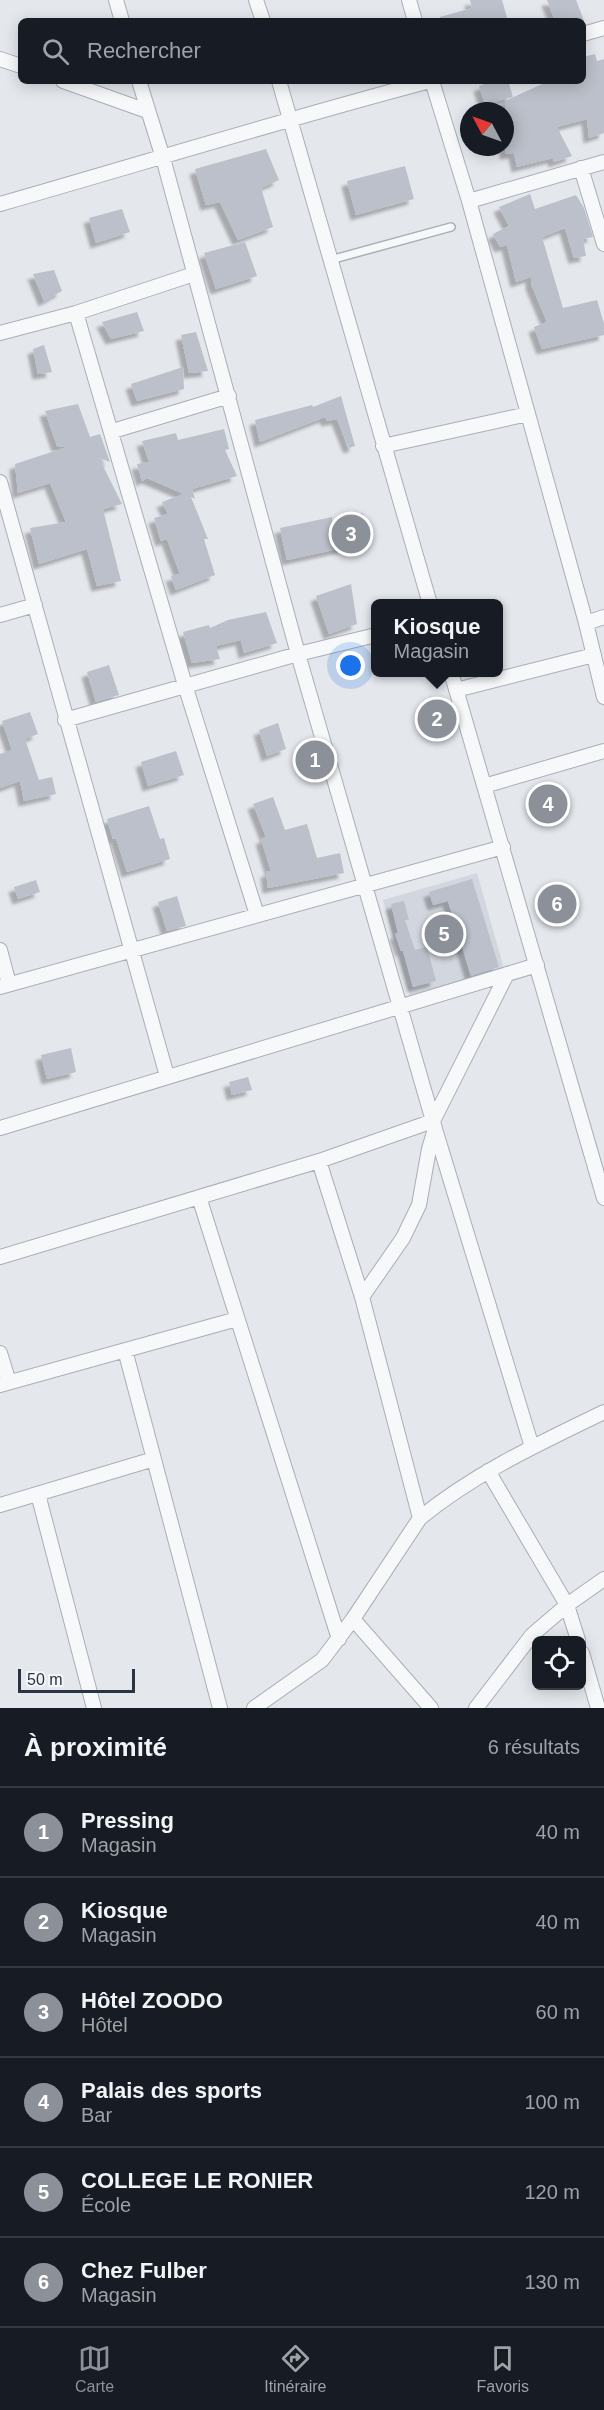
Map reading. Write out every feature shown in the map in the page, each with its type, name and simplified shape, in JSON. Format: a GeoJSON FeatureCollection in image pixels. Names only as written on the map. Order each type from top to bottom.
{"type":"FeatureCollection","features":[{"type":"Feature","properties":{"kind":"street"},"geometry":{"type":"LineString","coordinates":[[116,0],[121,18]]}},
{"type":"Feature","properties":{"kind":"street"},"geometry":{"type":"LineString","coordinates":[[256,0],[262,18]]}},
{"type":"Feature","properties":{"kind":"street"},"geometry":{"type":"LineString","coordinates":[[408,0],[414,18]]}},
{"type":"Feature","properties":{"kind":"street"},"geometry":{"type":"LineString","coordinates":[[586,33],[604,28]]}},
{"type":"Feature","properties":{"kind":"street"},"geometry":{"type":"LineString","coordinates":[[0,59],[18,65]]}},
{"type":"Feature","properties":{"kind":"street"},"geometry":{"type":"LineString","coordinates":[[71,84],[147,111]]}},
{"type":"Feature","properties":{"kind":"street"},"geometry":{"type":"LineString","coordinates":[[140,84],[163,158],[298,654],[364,885],[532,1446]]}},
{"type":"Feature","properties":{"kind":"street"},"geometry":{"type":"LineString","coordinates":[[280,84],[429,599]]}},
{"type":"Feature","properties":{"kind":"street"},"geometry":{"type":"LineString","coordinates":[[0,204],[163,158],[289,118],[419,84]]}},
{"type":"Feature","properties":{"kind":"street"},"geometry":{"type":"LineString","coordinates":[[432,84],[469,201],[586,623],[604,697]]}},
{"type":"Feature","properties":{"kind":"street"},"geometry":{"type":"LineString","coordinates":[[469,201],[604,162]]}},
{"type":"Feature","properties":{"kind":"street"},"geometry":{"type":"LineString","coordinates":[[581,168],[604,244]]}},
{"type":"Feature","properties":{"kind":"street"},"geometry":{"type":"LineString","coordinates":[[0,333],[76,313],[194,274]]}},
{"type":"Feature","properties":{"kind":"street"},"geometry":{"type":"LineString","coordinates":[[76,313],[185,685],[256,915]]}},
{"type":"Feature","properties":{"kind":"street"},"geometry":{"type":"LineString","coordinates":[[112,431],[229,396]]}},
{"type":"Feature","properties":{"kind":"street"},"geometry":{"type":"LineString","coordinates":[[383,446],[528,414]]}},
{"type":"Feature","properties":{"kind":"street"},"geometry":{"type":"LineString","coordinates":[[0,482],[65,720],[167,1076]]}},
{"type":"Feature","properties":{"kind":"street"},"geometry":{"type":"LineString","coordinates":[[0,615],[35,605]]}},
{"type":"Feature","properties":{"kind":"street"},"geometry":{"type":"LineString","coordinates":[[586,623],[604,618]]}},
{"type":"Feature","properties":{"kind":"street"},"geometry":{"type":"LineString","coordinates":[[65,720],[185,685],[371,636]]}},
{"type":"Feature","properties":{"kind":"street"},"geometry":{"type":"LineString","coordinates":[[456,690],[594,655]]}},
{"type":"Feature","properties":{"kind":"street"},"geometry":{"type":"LineString","coordinates":[[452,677],[604,1198]]}},
{"type":"Feature","properties":{"kind":"street"},"geometry":{"type":"LineString","coordinates":[[484,786],[604,751]]}},
{"type":"Feature","properties":{"kind":"street"},"geometry":{"type":"LineString","coordinates":[[0,950],[5,986],[503,847]]}},
{"type":"Feature","properties":{"kind":"street"},"geometry":{"type":"LineString","coordinates":[[0,1128],[537,965]]}},
{"type":"Feature","properties":{"kind":"street"},"geometry":{"type":"LineString","coordinates":[[362,1297],[403,1238],[419,1205],[434,1125],[507,974]]}},
{"type":"Feature","properties":{"kind":"street"},"geometry":{"type":"LineString","coordinates":[[0,1257],[434,1125]]}},
{"type":"Feature","properties":{"kind":"street"},"geometry":{"type":"LineString","coordinates":[[319,1161],[362,1297],[420,1518]]}},
{"type":"Feature","properties":{"kind":"street"},"geometry":{"type":"LineString","coordinates":[[199,1197],[339,1639]]}},
{"type":"Feature","properties":{"kind":"street"},"geometry":{"type":"LineString","coordinates":[[0,1353],[4,1384],[237,1318]]}},
{"type":"Feature","properties":{"kind":"street"},"geometry":{"type":"LineString","coordinates":[[125,1350],[220,1708]]}},
{"type":"Feature","properties":{"kind":"street"},"geometry":{"type":"LineString","coordinates":[[254,1708],[322,1660],[353,1619],[420,1518],[449,1495],[488,1471],[532,1446],[604,1412]]}},
{"type":"Feature","properties":{"kind":"street"},"geometry":{"type":"LineString","coordinates":[[0,1505],[154,1459]]}},
{"type":"Feature","properties":{"kind":"street"},"geometry":{"type":"LineString","coordinates":[[488,1471],[567,1605],[576,1636]]}},
{"type":"Feature","properties":{"kind":"street"},"geometry":{"type":"LineString","coordinates":[[38,1494],[94,1708]]}},
{"type":"Feature","properties":{"kind":"street"},"geometry":{"type":"LineString","coordinates":[[476,1708],[532,1635],[567,1605],[604,1580]]}},
{"type":"Feature","properties":{"kind":"street"},"geometry":{"type":"LineString","coordinates":[[353,1619],[431,1708]]}},
{"type":"Feature","properties":{"kind":"street"},"geometry":{"type":"LineString","coordinates":[[586,1667],[598,1708]]}},
{"type":"Feature","properties":{"kind":"lane"},"geometry":{"type":"LineString","coordinates":[[330,260],[451,227]]}},
{"type":"Feature","properties":{"kind":"shaded area"},"geometry":{"type":"Polygon","coordinates":[[[477,873],[504,969],[410,995],[383,900],[477,873]]]}},
{"type":"Feature","properties":{"kind":"building"},"geometry":{"type":"Polygon","coordinates":[[[470,0],[502,0],[507,18],[440,18],[472,8],[470,0]]]}},
{"type":"Feature","properties":{"kind":"building"},"geometry":{"type":"Polygon","coordinates":[[[547,0],[576,0],[583,18],[554,18],[547,0]]]}},
{"type":"Feature","properties":{"kind":"building"},"geometry":{"type":"Polygon","coordinates":[[[595,54],[597,61],[604,59],[604,133],[589,138],[587,119],[557,127],[572,156],[554,162],[553,158],[517,167],[514,153],[514,102],[505,101],[542,84],[586,84],[586,56],[595,54]]]}},
{"type":"Feature","properties":{"kind":"building"},"geometry":{"type":"Polygon","coordinates":[[[509,84],[513,97],[484,102],[479,86],[509,84]]]}},
{"type":"Feature","properties":{"kind":"building"},"geometry":{"type":"Polygon","coordinates":[[[266,149],[279,180],[261,188],[273,227],[238,240],[220,202],[206,205],[195,169],[266,149]]]}},
{"type":"Feature","properties":{"kind":"building"},"geometry":{"type":"Polygon","coordinates":[[[405,166],[414,199],[356,215],[347,181],[405,166]]]}},
{"type":"Feature","properties":{"kind":"building"},"geometry":{"type":"Polygon","coordinates":[[[530,194],[535,209],[576,195],[584,208],[593,237],[583,239],[586,256],[574,258],[565,228],[542,237],[563,308],[597,300],[604,324],[604,335],[542,349],[534,327],[547,322],[531,284],[531,277],[516,282],[507,245],[500,247],[493,234],[509,226],[499,207],[530,194]]]}},
{"type":"Feature","properties":{"kind":"building"},"geometry":{"type":"Polygon","coordinates":[[[122,209],[130,232],[96,243],[89,218],[122,209]]]}},
{"type":"Feature","properties":{"kind":"building"},"geometry":{"type":"Polygon","coordinates":[[[245,242],[257,276],[216,289],[204,253],[245,242]]]}},
{"type":"Feature","properties":{"kind":"building"},"geometry":{"type":"Polygon","coordinates":[[[54,270],[62,291],[44,301],[33,274],[54,270]]]}},
{"type":"Feature","properties":{"kind":"building"},"geometry":{"type":"Polygon","coordinates":[[[137,312],[144,331],[111,339],[102,322],[137,312]]]}},
{"type":"Feature","properties":{"kind":"building"},"geometry":{"type":"Polygon","coordinates":[[[196,332],[208,371],[189,373],[181,335],[196,332]]]}},
{"type":"Feature","properties":{"kind":"building"},"geometry":{"type":"Polygon","coordinates":[[[44,345],[52,372],[38,374],[33,349],[44,345]]]}},
{"type":"Feature","properties":{"kind":"building"},"geometry":{"type":"Polygon","coordinates":[[[183,367],[184,389],[137,401],[131,384],[183,367]]]}},
{"type":"Feature","properties":{"kind":"building"},"geometry":{"type":"Polygon","coordinates":[[[341,396],[355,446],[349,448],[337,419],[327,421],[325,417],[260,442],[255,420],[312,405],[313,407],[341,396]]]}},
{"type":"Feature","properties":{"kind":"building"},"geometry":{"type":"Polygon","coordinates":[[[78,404],[90,437],[100,434],[110,462],[99,458],[122,504],[103,509],[121,581],[97,586],[87,549],[39,564],[30,528],[66,522],[50,483],[18,493],[15,464],[67,447],[57,446],[45,411],[78,404]]]}},
{"type":"Feature","properties":{"kind":"building"},"geometry":{"type":"Polygon","coordinates":[[[224,429],[229,449],[225,450],[237,476],[192,489],[195,499],[191,497],[208,539],[204,539],[215,575],[176,590],[171,576],[180,574],[167,539],[161,541],[154,518],[168,514],[162,502],[184,494],[147,478],[142,481],[137,464],[149,462],[142,441],[176,433],[178,440],[224,429]]]}},
{"type":"Feature","properties":{"kind":"building"},"geometry":{"type":"Polygon","coordinates":[[[363,513],[371,542],[347,549],[347,547],[287,560],[280,528],[332,517],[332,521],[363,513]]]}},
{"type":"Feature","properties":{"kind":"building"},"geometry":{"type":"Polygon","coordinates":[[[351,584],[357,624],[329,634],[316,596],[351,584]]]}},
{"type":"Feature","properties":{"kind":"building"},"geometry":{"type":"Polygon","coordinates":[[[266,612],[277,643],[244,653],[241,640],[216,646],[220,659],[192,663],[183,632],[209,625],[210,628],[228,620],[266,612]]]}},
{"type":"Feature","properties":{"kind":"building"},"geometry":{"type":"Polygon","coordinates":[[[109,665],[119,695],[96,702],[87,672],[109,665]]]}},
{"type":"Feature","properties":{"kind":"building"},"geometry":{"type":"Polygon","coordinates":[[[30,712],[38,734],[25,739],[39,780],[52,777],[56,794],[24,801],[20,781],[0,788],[0,754],[12,750],[2,721],[30,712]]]}},
{"type":"Feature","properties":{"kind":"building"},"geometry":{"type":"Polygon","coordinates":[[[278,723],[286,749],[267,756],[259,730],[278,723]]]}},
{"type":"Feature","properties":{"kind":"building"},"geometry":{"type":"Polygon","coordinates":[[[176,751],[184,775],[148,786],[141,762],[176,751]]]}},
{"type":"Feature","properties":{"kind":"building"},"geometry":{"type":"Polygon","coordinates":[[[273,797],[285,830],[307,824],[317,858],[340,853],[344,873],[268,888],[266,872],[271,871],[261,839],[266,837],[253,804],[273,797]]]}},
{"type":"Feature","properties":{"kind":"building"},"geometry":{"type":"Polygon","coordinates":[[[149,806],[160,839],[164,838],[170,859],[127,872],[107,819],[149,806]]]}},
{"type":"Feature","properties":{"kind":"building"},"geometry":{"type":"Polygon","coordinates":[[[472,879],[499,967],[471,976],[448,901],[433,905],[429,892],[472,879]]]}},
{"type":"Feature","properties":{"kind":"building"},"geometry":{"type":"Polygon","coordinates":[[[36,880],[40,892],[18,899],[14,887],[36,880]]]}},
{"type":"Feature","properties":{"kind":"building"},"geometry":{"type":"Polygon","coordinates":[[[177,896],[186,926],[167,931],[158,902],[177,896]]]}},
{"type":"Feature","properties":{"kind":"building"},"geometry":{"type":"Polygon","coordinates":[[[404,901],[409,920],[405,920],[415,950],[427,947],[436,981],[413,987],[403,951],[401,951],[395,934],[398,933],[391,904],[404,901]]]}},
{"type":"Feature","properties":{"kind":"building"},"geometry":{"type":"Polygon","coordinates":[[[71,1048],[76,1072],[47,1079],[41,1055],[71,1048]]]}},
{"type":"Feature","properties":{"kind":"building"},"geometry":{"type":"Polygon","coordinates":[[[248,1077],[252,1090],[232,1095],[229,1082],[248,1077]]]}},
{"type":"Feature","properties":{"kind":"place","name":"Hôtel ZOODO"},"geometry":{"type":"Point","coordinates":[351,534]}},
{"type":"Feature","properties":{"kind":"place","name":"Kiosque"},"geometry":{"type":"Point","coordinates":[437,719]}},
{"type":"Feature","properties":{"kind":"place","name":"Pressing"},"geometry":{"type":"Point","coordinates":[315,760]}},
{"type":"Feature","properties":{"kind":"place","name":"Palais des sports"},"geometry":{"type":"Point","coordinates":[548,804]}},
{"type":"Feature","properties":{"kind":"place","name":"Chez Fulber"},"geometry":{"type":"Point","coordinates":[557,904]}},
{"type":"Feature","properties":{"kind":"place","name":"COLLEGE LE RONIER"},"geometry":{"type":"Point","coordinates":[444,934]}}]}
